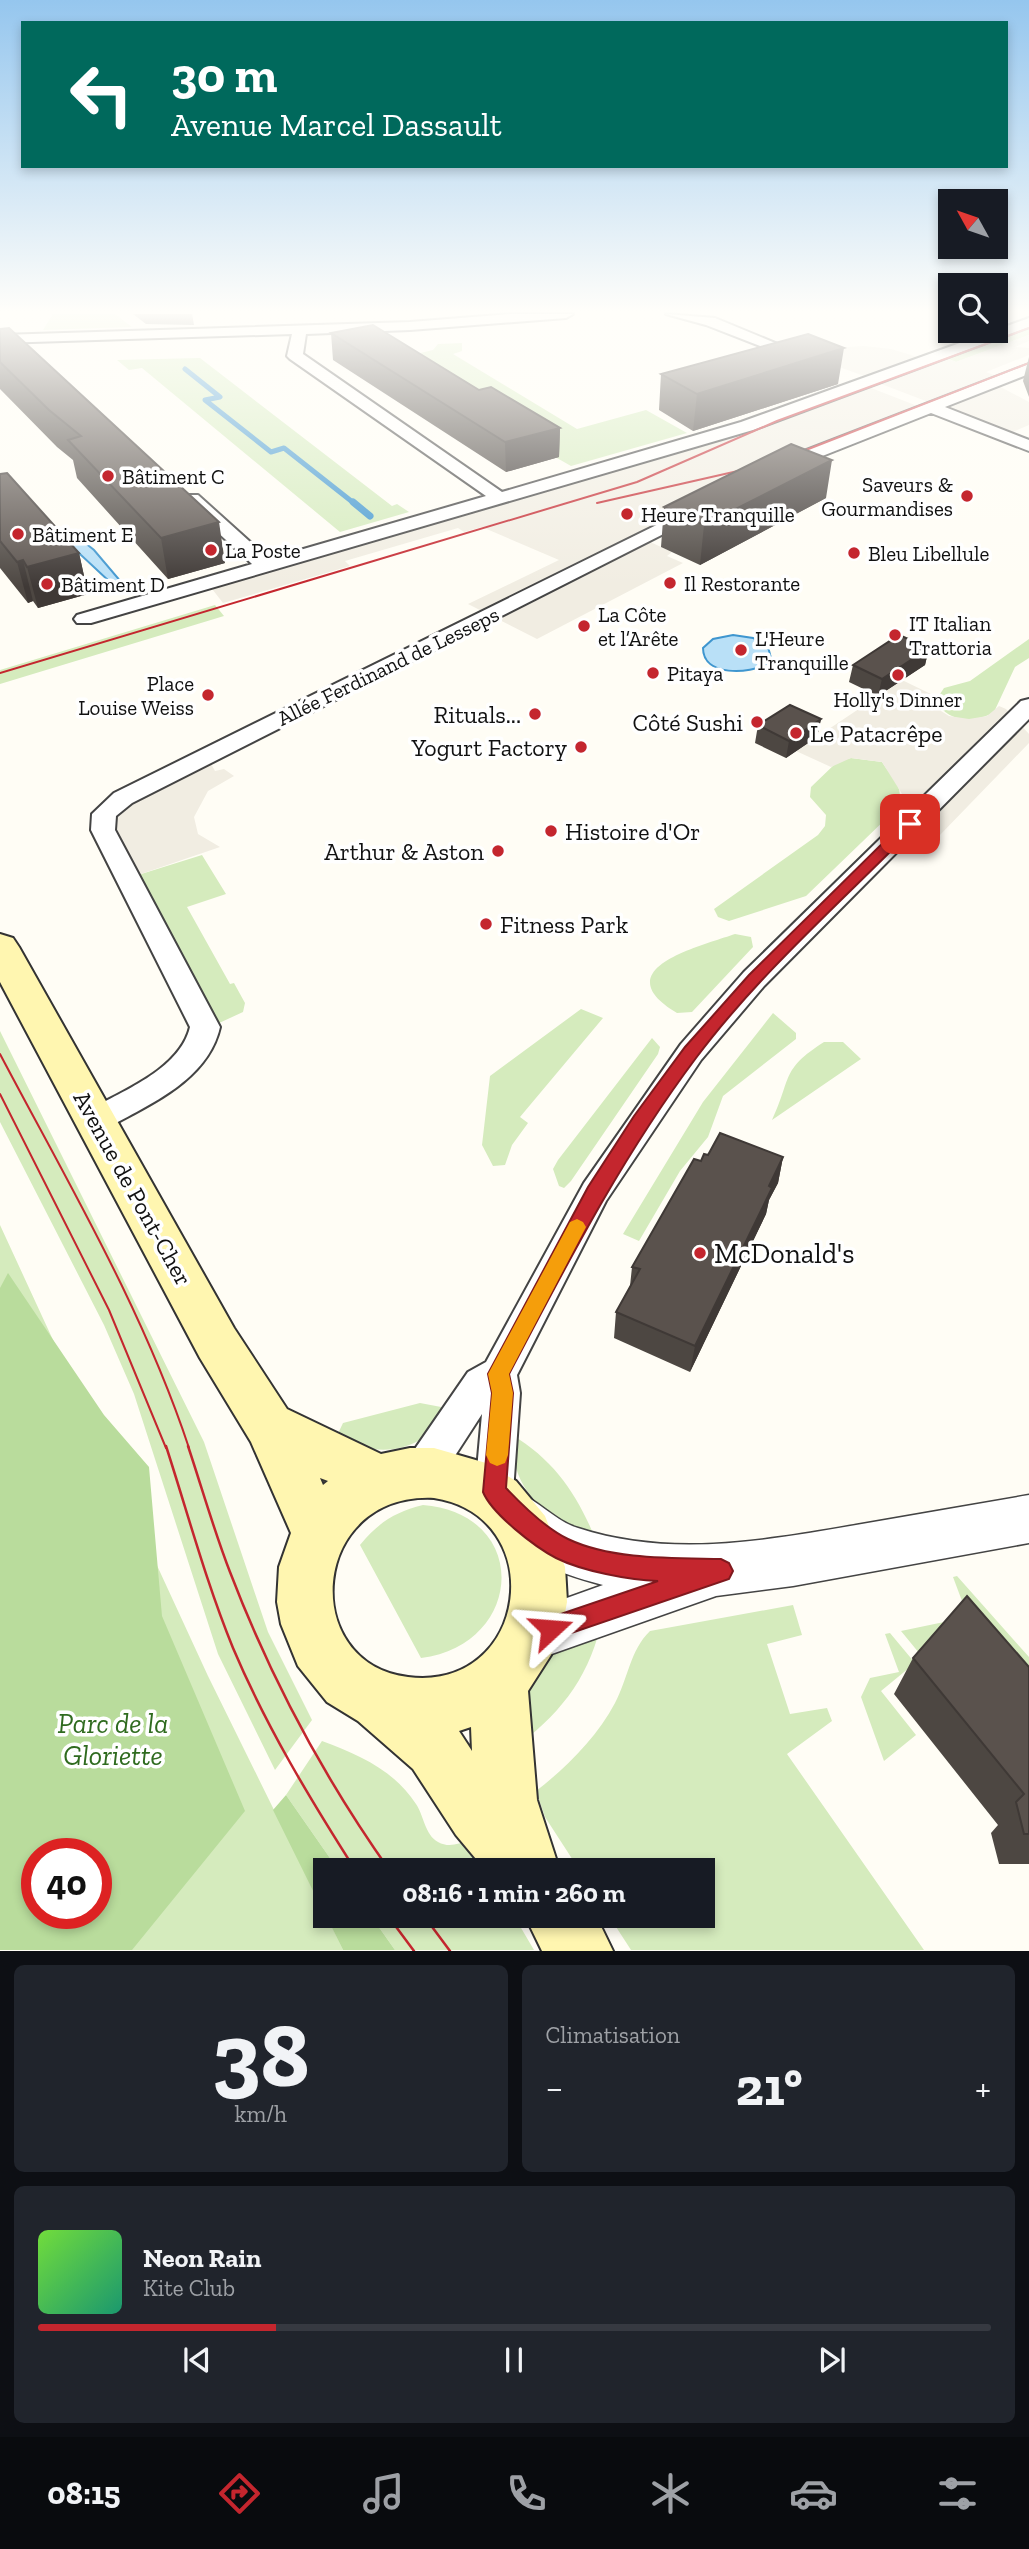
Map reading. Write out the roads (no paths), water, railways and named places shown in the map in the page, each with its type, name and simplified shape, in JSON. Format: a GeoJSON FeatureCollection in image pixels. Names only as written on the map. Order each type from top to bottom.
{"type":"FeatureCollection","features":[{"type":"Feature","properties":{"kind":"main road","name":"Avenue de Pont-Cher"},"geometry":{"type":"LineString","coordinates":[[0,947],[217,1343],[269,1426],[320,1536]]}},
{"type":"Feature","properties":{"kind":"main road"},"geometry":{"type":"LineString","coordinates":[[269,1426],[402,1476],[460,1476],[507,1505],[533,1544],[540,1574],[539,1605],[514,1657],[506,1800],[523,1858]]}},
{"type":"Feature","properties":{"kind":"main road"},"geometry":{"type":"LineString","coordinates":[[402,1476],[350,1501],[336,1513],[320,1536],[308,1568],[304,1601],[311,1634],[326,1664],[351,1689],[381,1704],[434,1748],[478,1813],[517,1858]]}},
{"type":"Feature","properties":{"kind":"main road"},"geometry":{"type":"LineString","coordinates":[[381,1704],[422,1710],[463,1700],[514,1657]]}},
{"type":"Feature","properties":{"kind":"main road"},"geometry":{"type":"LineString","coordinates":[[566,1928],[580,1951]]}},
{"type":"Feature","properties":{"kind":"street"},"geometry":{"type":"LineString","coordinates":[[366,405],[500,498]]}},
{"type":"Feature","properties":{"kind":"street"},"geometry":{"type":"LineString","coordinates":[[84,619],[747,426],[805,405]]}},
{"type":"Feature","properties":{"kind":"street"},"geometry":{"type":"LineString","coordinates":[[759,478],[935,405]]}},
{"type":"Feature","properties":{"kind":"street"},"geometry":{"type":"LineString","coordinates":[[930,407],[1029,446]]}},
{"type":"Feature","properties":{"kind":"street"},"geometry":{"type":"LineString","coordinates":[[183,491],[265,566]]}},
{"type":"Feature","properties":{"kind":"street","name":"Allée Ferdinand de Lesseps"},"geometry":{"type":"LineString","coordinates":[[96,1120],[185,1065],[205,1038],[205,1027],[103,830],[104,814],[123,798],[576,573],[712,502]]}},
{"type":"Feature","properties":{"kind":"street"},"geometry":{"type":"LineString","coordinates":[[402,1476],[481,1384],[499,1374],[595,1192],[640,1121],[691,1052],[754,979],[1029,706]]}},
{"type":"Feature","properties":{"kind":"street"},"geometry":{"type":"LineString","coordinates":[[499,1374],[507,1505],[562,1549],[639,1569],[721,1571],[793,1561],[1029,1519]]}},
{"type":"Feature","properties":{"kind":"street"},"geometry":{"type":"LineString","coordinates":[[514,1657],[721,1571]]}},
{"type":"Feature","properties":{"kind":"water"},"geometry":{"type":"Polygon","coordinates":[[[79,538],[94,550],[122,583],[111,583],[67,542],[79,538]]]}},
{"type":"Feature","properties":{"kind":"water"},"geometry":{"type":"Polygon","coordinates":[[[733,635],[753,638],[768,647],[771,658],[767,664],[750,670],[729,671],[711,664],[705,657],[703,648],[713,639],[733,635]]]}},
{"type":"Feature","properties":{"kind":"waterway"},"geometry":{"type":"LineString","coordinates":[[211,405],[271,452],[284,448],[355,504]]}},
{"type":"Feature","properties":{"kind":"waterway"},"geometry":{"type":"LineString","coordinates":[[353,502],[370,516]]}},
{"type":"Feature","properties":{"kind":"tram line"},"geometry":{"type":"LineString","coordinates":[[0,673],[637,482],[820,405]]}},
{"type":"Feature","properties":{"kind":"tram line"},"geometry":{"type":"LineString","coordinates":[[788,457],[921,405]]}},
{"type":"Feature","properties":{"kind":"tram line"},"geometry":{"type":"LineString","coordinates":[[597,503],[751,468]]}},
{"type":"Feature","properties":{"kind":"tram line"},"geometry":{"type":"LineString","coordinates":[[0,1054],[127,1296],[150,1346],[189,1448]]}},
{"type":"Feature","properties":{"kind":"tram line"},"geometry":{"type":"LineString","coordinates":[[0,1094],[109,1310],[166,1448]]}},
{"type":"Feature","properties":{"kind":"tram line"},"geometry":{"type":"LineString","coordinates":[[166,1446],[214,1598],[233,1648],[290,1762],[348,1858]]}},
{"type":"Feature","properties":{"kind":"tram line"},"geometry":{"type":"LineString","coordinates":[[188,1446],[224,1557],[263,1651],[321,1764],[381,1858]]}},
{"type":"Feature","properties":{"kind":"tram line"},"geometry":{"type":"LineString","coordinates":[[397,1928],[414,1951]]}},
{"type":"Feature","properties":{"kind":"tram line"},"geometry":{"type":"LineString","coordinates":[[433,1928],[450,1951]]}},
{"type":"Feature","properties":{"kind":"place","name":"Bâtiment C"},"geometry":{"type":"Point","coordinates":[108,476]}},
{"type":"Feature","properties":{"kind":"place","name":"Saveurs & Gourmandises"},"geometry":{"type":"Point","coordinates":[967,496]}},
{"type":"Feature","properties":{"kind":"place","name":"Heure Tranquille"},"geometry":{"type":"Point","coordinates":[627,514]}},
{"type":"Feature","properties":{"kind":"place","name":"Bâtiment E"},"geometry":{"type":"Point","coordinates":[18,534]}},
{"type":"Feature","properties":{"kind":"place","name":"La Poste"},"geometry":{"type":"Point","coordinates":[211,550]}},
{"type":"Feature","properties":{"kind":"place","name":"Bleu Libellule"},"geometry":{"type":"Point","coordinates":[854,553]}},
{"type":"Feature","properties":{"kind":"place","name":"Il Restorante"},"geometry":{"type":"Point","coordinates":[670,583]}},
{"type":"Feature","properties":{"kind":"place","name":"Bâtiment D"},"geometry":{"type":"Point","coordinates":[47,584]}},
{"type":"Feature","properties":{"kind":"place","name":"La Côte et l’Arête"},"geometry":{"type":"Point","coordinates":[584,626]}},
{"type":"Feature","properties":{"kind":"place","name":"IT Italian Trattoria"},"geometry":{"type":"Point","coordinates":[895,635]}},
{"type":"Feature","properties":{"kind":"place","name":"L'Heure Tranquille"},"geometry":{"type":"Point","coordinates":[741,650]}},
{"type":"Feature","properties":{"kind":"place","name":"Pitaya"},"geometry":{"type":"Point","coordinates":[653,673]}},
{"type":"Feature","properties":{"kind":"place","name":"Holly's Dinner"},"geometry":{"type":"Point","coordinates":[898,675]}},
{"type":"Feature","properties":{"kind":"place","name":"Place Louise Weiss"},"geometry":{"type":"Point","coordinates":[208,695]}},
{"type":"Feature","properties":{"kind":"place","name":"Rituals..."},"geometry":{"type":"Point","coordinates":[535,714]}},
{"type":"Feature","properties":{"kind":"place","name":"Côté Sushi"},"geometry":{"type":"Point","coordinates":[757,722]}},
{"type":"Feature","properties":{"kind":"place","name":"Le Patacrêpe"},"geometry":{"type":"Point","coordinates":[796,733]}},
{"type":"Feature","properties":{"kind":"place","name":"Yogurt Factory"},"geometry":{"type":"Point","coordinates":[581,747]}},
{"type":"Feature","properties":{"kind":"place","name":"Histoire d'Or"},"geometry":{"type":"Point","coordinates":[551,831]}},
{"type":"Feature","properties":{"kind":"place","name":"Arthur & Aston"},"geometry":{"type":"Point","coordinates":[498,851]}},
{"type":"Feature","properties":{"kind":"place","name":"Fitness Park"},"geometry":{"type":"Point","coordinates":[486,924]}},
{"type":"Feature","properties":{"kind":"place","name":"McDonald's"},"geometry":{"type":"Point","coordinates":[700,1253]}},
{"type":"Feature","properties":{"kind":"park label","name":"Parc de la Gloriette"},"geometry":{"type":"Point","coordinates":[113,1739]}}]}
